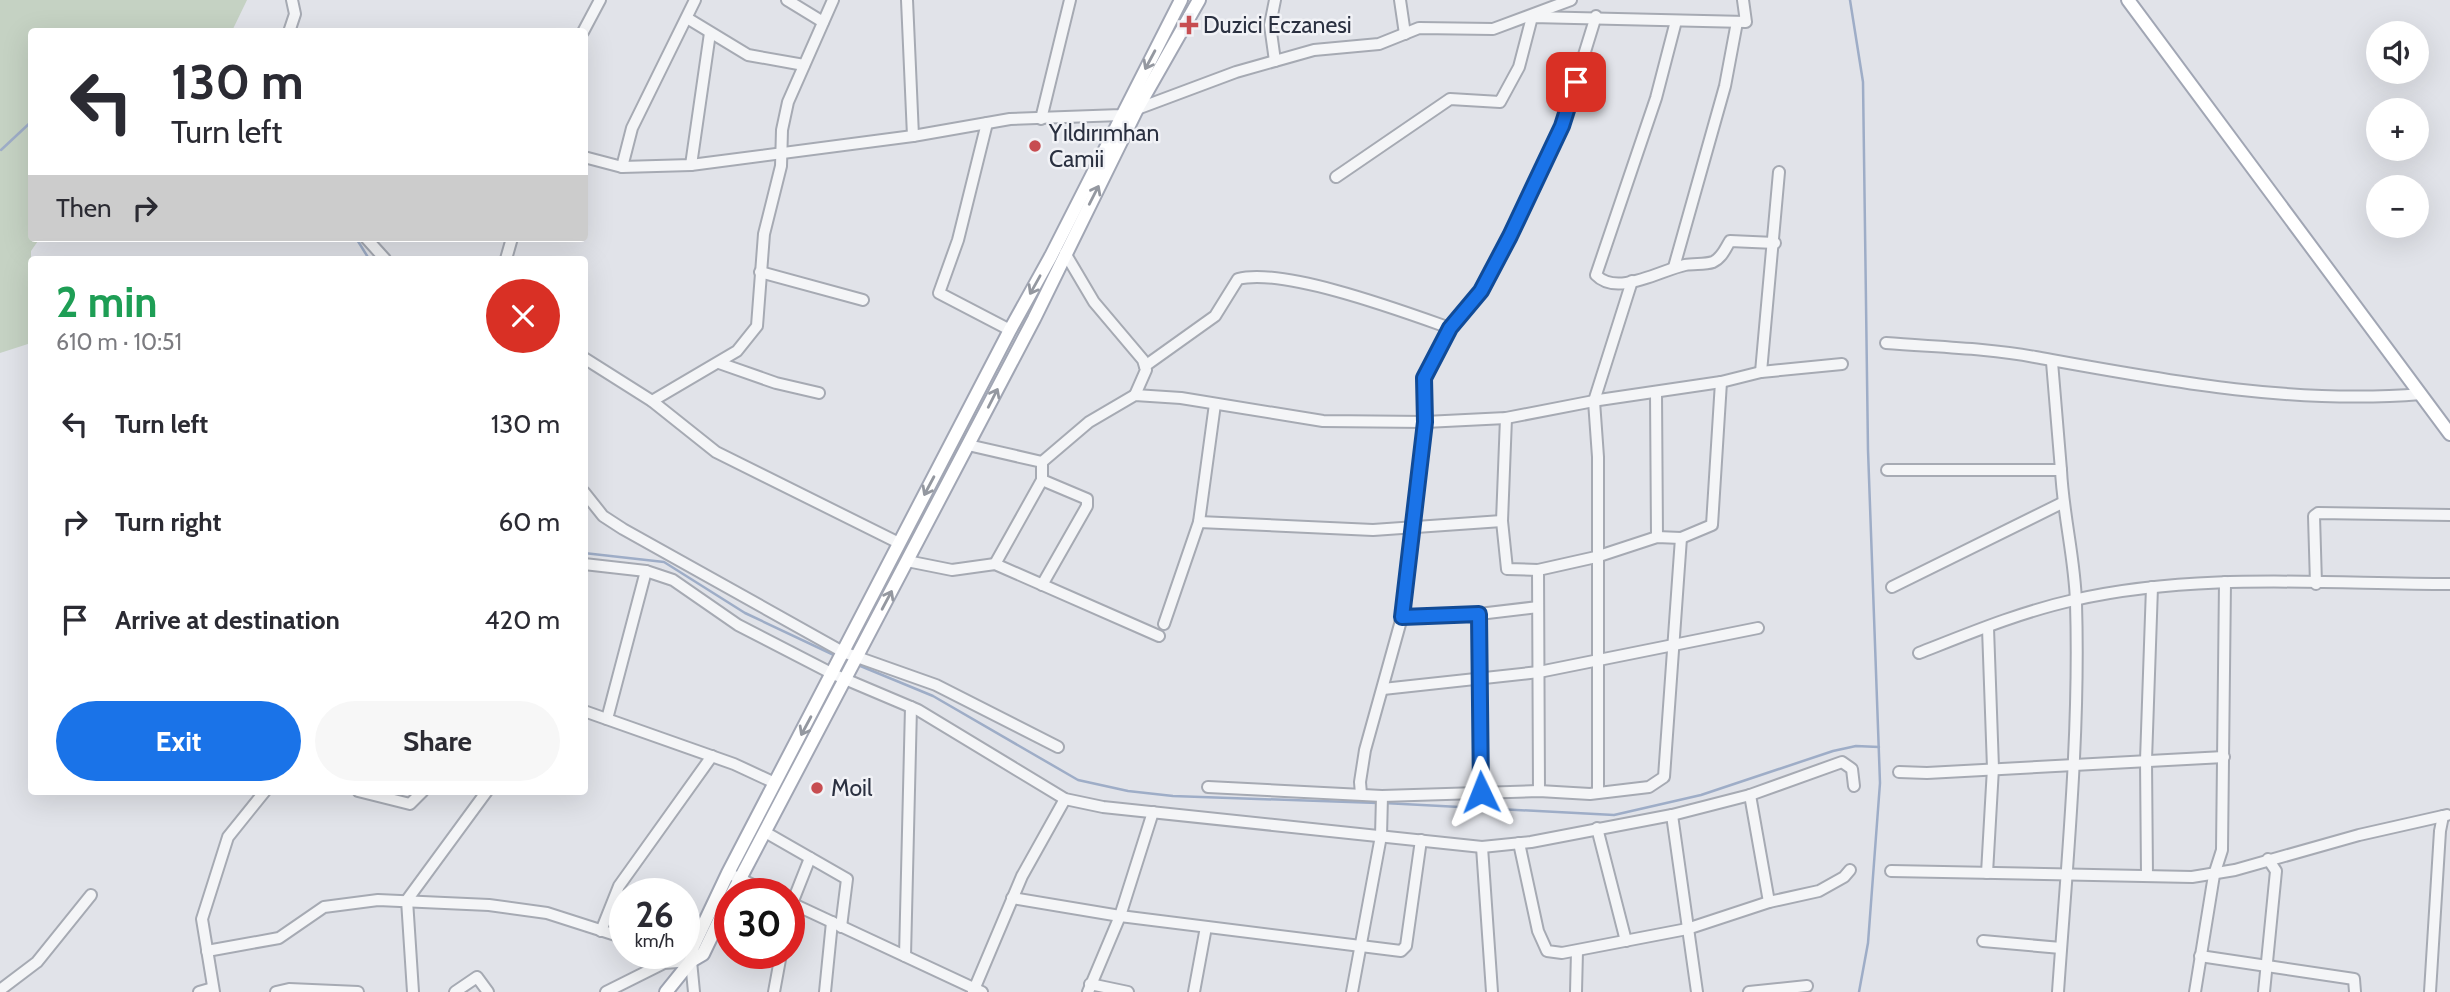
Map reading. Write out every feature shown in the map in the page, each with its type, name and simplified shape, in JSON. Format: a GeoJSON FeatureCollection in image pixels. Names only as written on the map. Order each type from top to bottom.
{"type":"FeatureCollection","features":[{"type":"Feature","properties":{"kind":"main road"},"geometry":{"type":"LineString","coordinates":[[741,878],[845,664],[898,543],[1051,256],[1181,0]]}},
{"type":"Feature","properties":{"kind":"main road"},"geometry":{"type":"LineString","coordinates":[[700,932],[775,783],[907,561],[1137,109],[1199,0]]}},
{"type":"Feature","properties":{"kind":"main road"},"geometry":{"type":"LineString","coordinates":[[2128,0],[2450,434]]}},
{"type":"Feature","properties":{"kind":"main road"},"geometry":{"type":"LineString","coordinates":[[700,956],[714,931]]}},
{"type":"Feature","properties":{"kind":"main road"},"geometry":{"type":"LineString","coordinates":[[666,992],[685,969]]}},
{"type":"Feature","properties":{"kind":"street"},"geometry":{"type":"LineString","coordinates":[[290,28],[295,14],[292,0]]}},
{"type":"Feature","properties":{"kind":"street"},"geometry":{"type":"LineString","coordinates":[[585,28],[600,0]]}},
{"type":"Feature","properties":{"kind":"street"},"geometry":{"type":"LineString","coordinates":[[622,167],[632,128],[695,0]]}},
{"type":"Feature","properties":{"kind":"street"},"geometry":{"type":"LineString","coordinates":[[787,0],[822,22]]}},
{"type":"Feature","properties":{"kind":"street"},"geometry":{"type":"LineString","coordinates":[[652,401],[737,351],[757,326],[761,308],[760,272],[771,198],[781,166],[780,153],[788,102],[833,0]]}},
{"type":"Feature","properties":{"kind":"street"},"geometry":{"type":"LineString","coordinates":[[907,0],[913,136]]}},
{"type":"Feature","properties":{"kind":"street"},"geometry":{"type":"LineString","coordinates":[[1041,119],[1070,0]]}},
{"type":"Feature","properties":{"kind":"street"},"geometry":{"type":"LineString","coordinates":[[1275,0],[1270,25],[1275,61]]}},
{"type":"Feature","properties":{"kind":"street"},"geometry":{"type":"LineString","coordinates":[[1400,0],[1405,34]]}},
{"type":"Feature","properties":{"kind":"street"},"geometry":{"type":"LineString","coordinates":[[588,158],[622,167],[691,165],[913,136],[987,123],[1121,116],[1236,72],[1314,50],[1379,44],[1419,29],[1493,29],[1532,17],[1571,0]]}},
{"type":"Feature","properties":{"kind":"street"},"geometry":{"type":"LineString","coordinates":[[1532,17],[1596,16],[1746,22],[1743,0]]}},
{"type":"Feature","properties":{"kind":"street"},"geometry":{"type":"LineString","coordinates":[[1361,794],[1365,750],[1402,617],[1415,526],[1425,422],[1424,378],[1450,328],[1481,291],[1562,126],[1596,16]]}},
{"type":"Feature","properties":{"kind":"street"},"geometry":{"type":"LineString","coordinates":[[1336,177],[1450,99],[1500,102],[1519,66],[1532,17]]}},
{"type":"Feature","properties":{"kind":"street"},"geometry":{"type":"LineString","coordinates":[[687,18],[748,55],[804,65]]}},
{"type":"Feature","properties":{"kind":"street"},"geometry":{"type":"LineString","coordinates":[[1676,21],[1656,98],[1596,275],[1602,280],[1625,284],[1674,267],[1713,262],[1722,256],[1730,241],[1775,243]]}},
{"type":"Feature","properties":{"kind":"street"},"geometry":{"type":"LineString","coordinates":[[1674,267],[1725,86],[1737,22]]}},
{"type":"Feature","properties":{"kind":"street"},"geometry":{"type":"LineString","coordinates":[[691,165],[710,33]]}},
{"type":"Feature","properties":{"kind":"street"},"geometry":{"type":"LineString","coordinates":[[987,123],[958,240],[939,293],[1010,330]]}},
{"type":"Feature","properties":{"kind":"street"},"geometry":{"type":"LineString","coordinates":[[1761,372],[1775,243],[1779,172]]}},
{"type":"Feature","properties":{"kind":"street"},"geometry":{"type":"LineString","coordinates":[[370,242],[382,256]]}},
{"type":"Feature","properties":{"kind":"street"},"geometry":{"type":"LineString","coordinates":[[995,564],[1042,480],[1042,462],[1088,422],[1135,395],[1146,370],[1143,360],[1094,302],[1065,253]]}},
{"type":"Feature","properties":{"kind":"street"},"geometry":{"type":"LineString","coordinates":[[760,272],[863,300]]}},
{"type":"Feature","properties":{"kind":"street"},"geometry":{"type":"LineString","coordinates":[[1145,366],[1215,316],[1238,279],[1255,275],[1281,278],[1389,307],[1450,328]]}},
{"type":"Feature","properties":{"kind":"street"},"geometry":{"type":"LineString","coordinates":[[1598,792],[1598,457],[1594,401],[1632,281]]}},
{"type":"Feature","properties":{"kind":"street"},"geometry":{"type":"LineString","coordinates":[[1886,343],[2036,357],[2209,388],[2372,398],[2421,394]]}},
{"type":"Feature","properties":{"kind":"street"},"geometry":{"type":"LineString","coordinates":[[588,361],[652,401],[716,453],[898,543]]}},
{"type":"Feature","properties":{"kind":"street"},"geometry":{"type":"LineString","coordinates":[[2052,362],[2062,503],[2076,599],[2076,763],[2058,992]]}},
{"type":"Feature","properties":{"kind":"street"},"geometry":{"type":"LineString","coordinates":[[719,363],[776,383],[819,393]]}},
{"type":"Feature","properties":{"kind":"street"},"geometry":{"type":"LineString","coordinates":[[1135,395],[1323,421],[1425,422],[1506,418],[1594,401],[1721,383],[1761,372],[1842,364]]}},
{"type":"Feature","properties":{"kind":"street"},"geometry":{"type":"LineString","coordinates":[[1506,418],[1502,521],[1507,569],[1538,570],[1596,557],[1657,537],[1681,538],[1712,525],[1721,383]]}},
{"type":"Feature","properties":{"kind":"street"},"geometry":{"type":"LineString","coordinates":[[1656,393],[1657,537]]}},
{"type":"Feature","properties":{"kind":"street"},"geometry":{"type":"LineString","coordinates":[[1164,624],[1199,522],[1214,404]]}},
{"type":"Feature","properties":{"kind":"street"},"geometry":{"type":"LineString","coordinates":[[968,445],[1042,462]]}},
{"type":"Feature","properties":{"kind":"street"},"geometry":{"type":"LineString","coordinates":[[1887,470],[2061,470]]}},
{"type":"Feature","properties":{"kind":"street"},"geometry":{"type":"LineString","coordinates":[[1042,480],[1087,499],[1087,506],[1042,585]]}},
{"type":"Feature","properties":{"kind":"street"},"geometry":{"type":"LineString","coordinates":[[588,497],[603,516],[1065,799],[1102,807],[1482,847],[1519,843],[1672,815],[1751,795],[1842,761],[1852,769],[1854,786]]}},
{"type":"Feature","properties":{"kind":"street"},"geometry":{"type":"LineString","coordinates":[[1892,587],[2062,503]]}},
{"type":"Feature","properties":{"kind":"street"},"geometry":{"type":"LineString","coordinates":[[2316,584],[2314,516],[2318,513],[2450,516]]}},
{"type":"Feature","properties":{"kind":"street"},"geometry":{"type":"LineString","coordinates":[[1199,522],[1373,530],[1502,521]]}},
{"type":"Feature","properties":{"kind":"street"},"geometry":{"type":"LineString","coordinates":[[1208,787],[1361,794],[1382,801],[1481,792],[1516,794],[1539,791],[1563,795],[1649,787],[1664,776],[1681,538]]}},
{"type":"Feature","properties":{"kind":"street"},"geometry":{"type":"LineString","coordinates":[[907,561],[952,570],[995,564],[1159,636]]}},
{"type":"Feature","properties":{"kind":"street"},"geometry":{"type":"LineString","coordinates":[[588,564],[646,571],[673,580],[738,625],[845,664],[936,685],[1058,747]]}},
{"type":"Feature","properties":{"kind":"street"},"geometry":{"type":"LineString","coordinates":[[1538,570],[1539,791]]}},
{"type":"Feature","properties":{"kind":"street"},"geometry":{"type":"LineString","coordinates":[[607,719],[646,571]]}},
{"type":"Feature","properties":{"kind":"street"},"geometry":{"type":"LineString","coordinates":[[2195,992],[2214,875],[2222,850],[2225,582]]}},
{"type":"Feature","properties":{"kind":"street"},"geometry":{"type":"LineString","coordinates":[[1919,653],[1988,628],[2016,614],[2076,599],[2152,587],[2225,582],[2450,584]]}},
{"type":"Feature","properties":{"kind":"street"},"geometry":{"type":"LineString","coordinates":[[2147,876],[2146,760],[2152,587]]}},
{"type":"Feature","properties":{"kind":"street"},"geometry":{"type":"LineString","coordinates":[[1402,617],[1479,614],[1538,607]]}},
{"type":"Feature","properties":{"kind":"street"},"geometry":{"type":"LineString","coordinates":[[1479,614],[1481,792]]}},
{"type":"Feature","properties":{"kind":"street"},"geometry":{"type":"LineString","coordinates":[[1383,689],[1539,672],[1758,628]]}},
{"type":"Feature","properties":{"kind":"street"},"geometry":{"type":"LineString","coordinates":[[1987,873],[1993,768],[1988,628]]}},
{"type":"Feature","properties":{"kind":"street"},"geometry":{"type":"LineString","coordinates":[[905,956],[911,707]]}},
{"type":"Feature","properties":{"kind":"street"},"geometry":{"type":"LineString","coordinates":[[588,712],[712,755],[775,783]]}},
{"type":"Feature","properties":{"kind":"street"},"geometry":{"type":"LineString","coordinates":[[601,931],[619,886],[712,755]]}},
{"type":"Feature","properties":{"kind":"street"},"geometry":{"type":"LineString","coordinates":[[1899,772],[2224,757]]}},
{"type":"Feature","properties":{"kind":"street"},"geometry":{"type":"LineString","coordinates":[[199,992],[214,990],[202,919],[219,855],[228,837],[262,795]]}},
{"type":"Feature","properties":{"kind":"street"},"geometry":{"type":"LineString","coordinates":[[374,795],[410,804],[419,795]]}},
{"type":"Feature","properties":{"kind":"street"},"geometry":{"type":"LineString","coordinates":[[413,992],[407,900],[484,795]]}},
{"type":"Feature","properties":{"kind":"street"},"geometry":{"type":"LineString","coordinates":[[1751,795],[1769,902]]}},
{"type":"Feature","properties":{"kind":"street"},"geometry":{"type":"LineString","coordinates":[[805,911],[976,991],[1012,898],[1065,799]]}},
{"type":"Feature","properties":{"kind":"street"},"geometry":{"type":"LineString","coordinates":[[1352,992],[1381,836],[1382,801]]}},
{"type":"Feature","properties":{"kind":"street"},"geometry":{"type":"LineString","coordinates":[[1128,992],[1089,988],[1120,916],[1153,812]]}},
{"type":"Feature","properties":{"kind":"street"},"geometry":{"type":"LineString","coordinates":[[1672,815],[1697,992]]}},
{"type":"Feature","properties":{"kind":"street"},"geometry":{"type":"LineString","coordinates":[[1891,871],[2214,875],[2447,815]]}},
{"type":"Feature","properties":{"kind":"street"},"geometry":{"type":"LineString","coordinates":[[2430,992],[2440,831],[2447,815]]}},
{"type":"Feature","properties":{"kind":"street"},"geometry":{"type":"LineString","coordinates":[[1597,828],[1626,941]]}},
{"type":"Feature","properties":{"kind":"street"},"geometry":{"type":"LineString","coordinates":[[765,832],[848,879],[825,992]]}},
{"type":"Feature","properties":{"kind":"street"},"geometry":{"type":"LineString","coordinates":[[1012,898],[1120,916],[1401,951],[1406,946],[1421,840]]}},
{"type":"Feature","properties":{"kind":"street"},"geometry":{"type":"LineString","coordinates":[[1519,843],[1538,931],[1547,951],[1577,951],[1687,929],[1769,902],[1819,891],[1844,877],[1850,870]]}},
{"type":"Feature","properties":{"kind":"street"},"geometry":{"type":"LineString","coordinates":[[1482,847],[1492,992]]}},
{"type":"Feature","properties":{"kind":"street"},"geometry":{"type":"LineString","coordinates":[[801,878],[810,858]]}},
{"type":"Feature","properties":{"kind":"street"},"geometry":{"type":"LineString","coordinates":[[2264,992],[2276,871],[2268,859]]}},
{"type":"Feature","properties":{"kind":"street"},"geometry":{"type":"LineString","coordinates":[[728,873],[738,878]]}},
{"type":"Feature","properties":{"kind":"street"},"geometry":{"type":"LineString","coordinates":[[0,990],[37,962],[91,895]]}},
{"type":"Feature","properties":{"kind":"street"},"geometry":{"type":"LineString","coordinates":[[207,951],[279,938],[324,907],[378,900],[407,900],[547,913],[609,933]]}},
{"type":"Feature","properties":{"kind":"street"},"geometry":{"type":"LineString","coordinates":[[1194,992],[1206,927]]}},
{"type":"Feature","properties":{"kind":"street"},"geometry":{"type":"LineString","coordinates":[[1983,941],[2061,948]]}},
{"type":"Feature","properties":{"kind":"street"},"geometry":{"type":"LineString","coordinates":[[1576,992],[1577,951]]}},
{"type":"Feature","properties":{"kind":"street"},"geometry":{"type":"LineString","coordinates":[[2200,956],[2354,979],[2355,992]]}},
{"type":"Feature","properties":{"kind":"street"},"geometry":{"type":"LineString","coordinates":[[607,992],[652,969]]}},
{"type":"Feature","properties":{"kind":"street"},"geometry":{"type":"LineString","coordinates":[[692,969],[694,992]]}},
{"type":"Feature","properties":{"kind":"street"},"geometry":{"type":"LineString","coordinates":[[774,992],[778,969]]}},
{"type":"Feature","properties":{"kind":"street"},"geometry":{"type":"LineString","coordinates":[[455,992],[477,978],[488,992]]}},
{"type":"Feature","properties":{"kind":"street"},"geometry":{"type":"LineString","coordinates":[[1749,992],[1807,986]]}},
{"type":"Feature","properties":{"kind":"street"},"geometry":{"type":"LineString","coordinates":[[276,992],[289,989],[358,992]]}},
{"type":"Feature","properties":{"kind":"green space"},"geometry":{"type":"Polygon","coordinates":[[[0,0],[247,0],[233,28],[28,28],[28,242],[37,242],[31,256],[28,256],[28,344],[0,353],[0,0]]]}},
{"type":"Feature","properties":{"kind":"waterway"},"geometry":{"type":"LineString","coordinates":[[1850,0],[1863,82],[1868,450],[1880,783],[1868,943],[1859,992]]}},
{"type":"Feature","properties":{"kind":"waterway"},"geometry":{"type":"LineString","coordinates":[[1,150],[28,125]]}},
{"type":"Feature","properties":{"kind":"waterway"},"geometry":{"type":"LineString","coordinates":[[358,242],[367,256]]}},
{"type":"Feature","properties":{"kind":"waterway"},"geometry":{"type":"LineString","coordinates":[[588,553],[664,562],[745,613],[836,656]]}},
{"type":"Feature","properties":{"kind":"waterway"},"geometry":{"type":"LineString","coordinates":[[858,665],[933,696],[1078,780],[1128,791],[1173,796],[1378,803]]}},
{"type":"Feature","properties":{"kind":"waterway"},"geometry":{"type":"LineString","coordinates":[[1384,803],[1614,815],[1701,795],[1833,751],[1856,746],[1879,747]]}},
{"type":"Feature","properties":{"kind":"place","name":"Duzici Eczanesi"},"geometry":{"type":"Point","coordinates":[1189,25]}},
{"type":"Feature","properties":{"kind":"place","name":"Yıldırımhan Camii"},"geometry":{"type":"Point","coordinates":[1035,146]}},
{"type":"Feature","properties":{"kind":"place","name":"Moil"},"geometry":{"type":"Point","coordinates":[817,788]}},
{"type":"Feature","properties":{"kind":"route"},"geometry":{"type":"LineString","coordinates":[[1481,792],[1479,614],[1410,619],[1402,617],[1415,526],[1425,422],[1424,378],[1450,328],[1481,291],[1510,236],[1562,126],[1576,82]]}}]}
